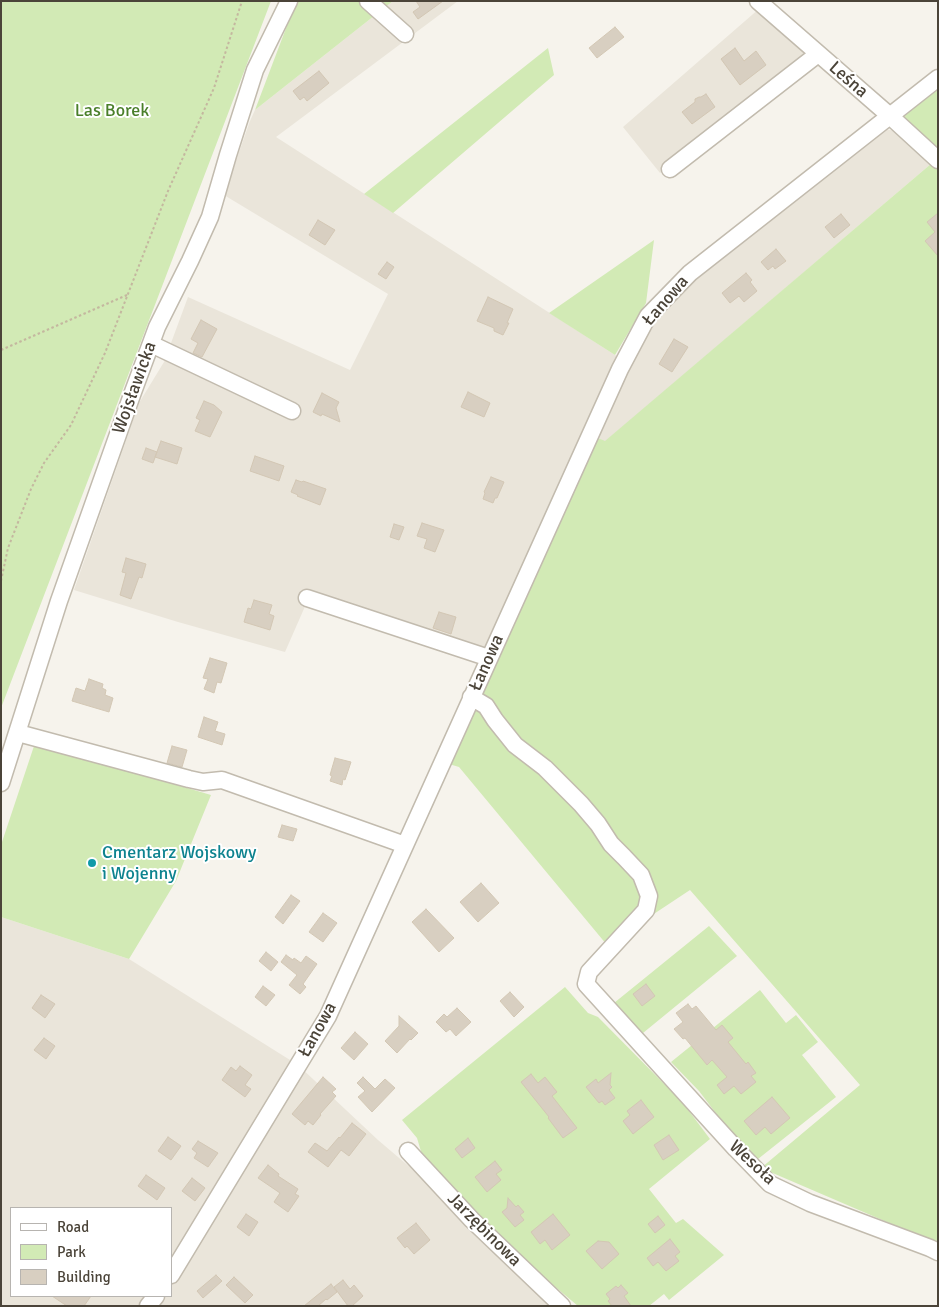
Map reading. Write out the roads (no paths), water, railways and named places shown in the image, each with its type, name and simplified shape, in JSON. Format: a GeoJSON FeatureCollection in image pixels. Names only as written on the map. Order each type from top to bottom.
{"type":"FeatureCollection","features":[{"type":"Feature","properties":{"kind":"street","name":"Wojsławicka"},"geometry":{"type":"LineString","coordinates":[[1,783],[59,601],[157,327],[210,217],[255,70],[289,1]]}},
{"type":"Feature","properties":{"kind":"street"},"geometry":{"type":"LineString","coordinates":[[368,1],[405,34]]}},
{"type":"Feature","properties":{"kind":"street","name":"Leśna"},"geometry":{"type":"LineString","coordinates":[[758,1],[888,118],[938,160]]}},
{"type":"Feature","properties":{"kind":"street"},"geometry":{"type":"LineString","coordinates":[[670,169],[818,54]]}},
{"type":"Feature","properties":{"kind":"street","name":"Łanowa"},"geometry":{"type":"LineString","coordinates":[[172,1273],[328,1016],[620,369],[648,316],[690,273],[938,78]]}},
{"type":"Feature","properties":{"kind":"street"},"geometry":{"type":"LineString","coordinates":[[151,344],[292,411]]}},
{"type":"Feature","properties":{"kind":"street"},"geometry":{"type":"LineString","coordinates":[[308,598],[489,658]]}},
{"type":"Feature","properties":{"kind":"street","name":"Wesoła"},"geometry":{"type":"LineString","coordinates":[[471,697],[486,706],[514,745],[544,768],[581,804],[598,824],[610,844],[641,875],[649,896],[646,910],[589,972],[586,984],[770,1184],[810,1203],[938,1252]]}},
{"type":"Feature","properties":{"kind":"street"},"geometry":{"type":"LineString","coordinates":[[18,732],[189,779],[203,782],[222,780],[405,845]]}},
{"type":"Feature","properties":{"kind":"street","name":"Jarzębinowa"},"geometry":{"type":"LineString","coordinates":[[408,1151],[472,1220],[562,1306]]}},
{"type":"Feature","properties":{"kind":"place","name":"Cmentarz Wojskowy i Wojenny"},"geometry":{"type":"Point","coordinates":[92,863]}},
{"type":"Feature","properties":{"kind":"park label","name":"Las Borek"},"geometry":{"type":"Point","coordinates":[112,111]}}]}
